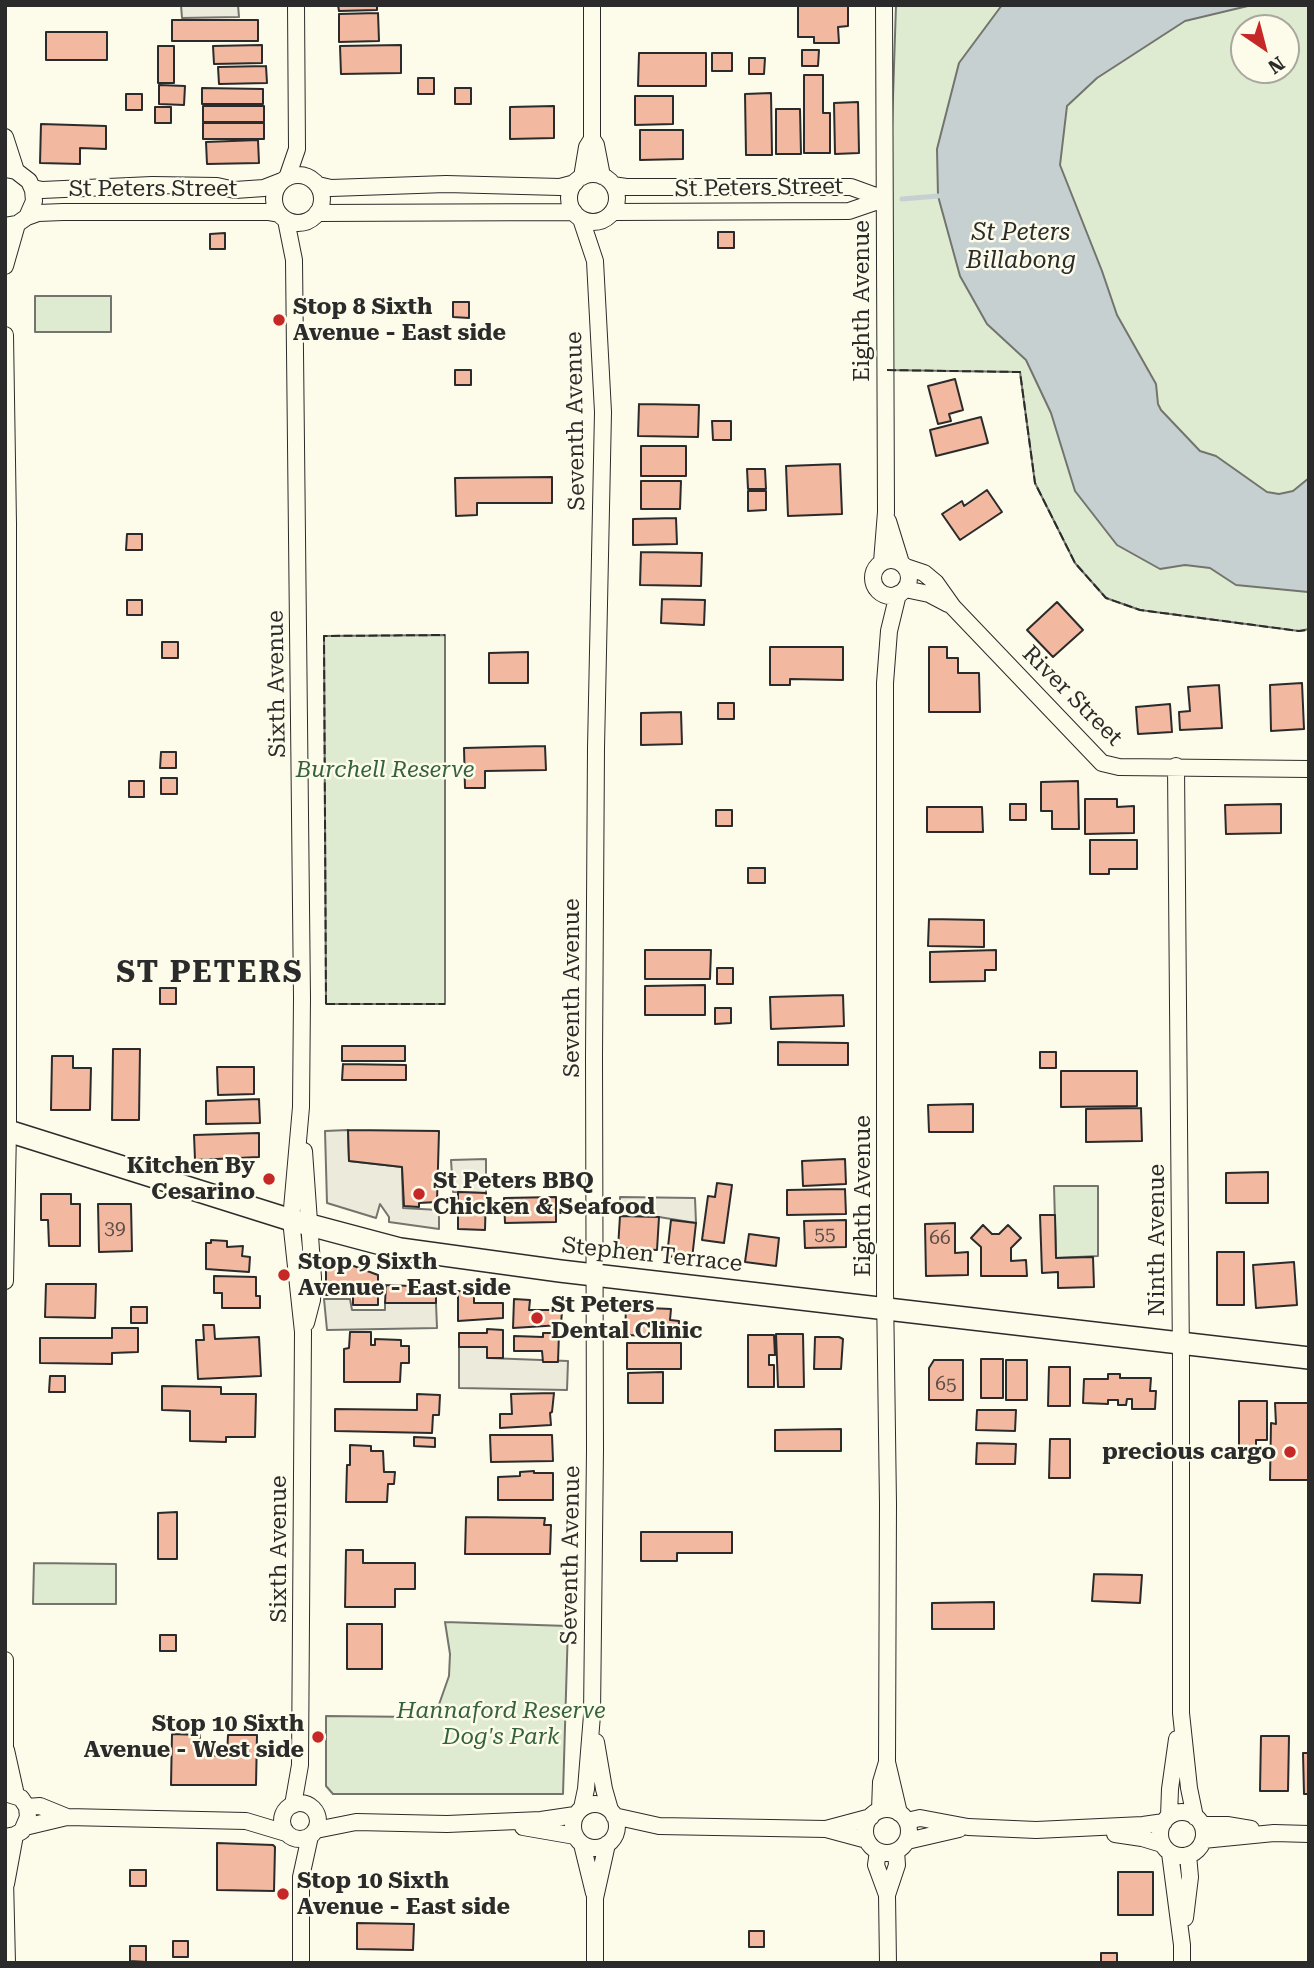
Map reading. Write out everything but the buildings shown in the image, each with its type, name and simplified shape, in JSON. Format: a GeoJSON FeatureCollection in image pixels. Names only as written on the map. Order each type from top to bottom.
{"type":"FeatureCollection","features":[{"type":"Feature","properties":{"kind":"main road","name":"Stephen Terrace"},"geometry":{"type":"LineString","coordinates":[[7,1130],[301,1223],[400,1248],[594,1274],[1309,1358]]}},
{"type":"Feature","properties":{"kind":"street"},"geometry":{"type":"LineString","coordinates":[[296,5],[297,149],[285,179],[274,195],[274,204],[283,217],[294,223],[312,217],[578,216],[589,222],[608,216],[617,202],[617,192],[608,180],[593,139],[592,5]]}},
{"type":"Feature","properties":{"kind":"street","name":"Eighth Avenue"},"geometry":{"type":"LineString","coordinates":[[882,562],[886,512],[884,5]]}},
{"type":"Feature","properties":{"kind":"street"},"geometry":{"type":"LineString","coordinates":[[5,137],[11,170],[29,181],[33,188],[34,202],[16,222],[5,266]]}},
{"type":"Feature","properties":{"kind":"street"},"geometry":{"type":"LineString","coordinates":[[578,216],[570,203],[570,194],[578,180],[587,146],[593,139]]}},
{"type":"Feature","properties":{"kind":"street"},"geometry":{"type":"LineString","coordinates":[[297,149],[322,203],[312,217]]}},
{"type":"Feature","properties":{"kind":"street"},"geometry":{"type":"LineString","coordinates":[[285,179],[302,175],[331,188],[446,184],[560,187],[578,180],[608,180]]}},
{"type":"Feature","properties":{"kind":"street","name":"St Peters Street"},"geometry":{"type":"LineString","coordinates":[[33,188],[42,190],[152,185],[217,186],[235,190],[264,188],[285,179]]}},
{"type":"Feature","properties":{"kind":"street","name":"St Peters Street"},"geometry":{"type":"LineString","coordinates":[[608,180],[626,187],[851,187],[884,200]]}},
{"type":"Feature","properties":{"kind":"street","name":"St Peters Street"},"geometry":{"type":"LineString","coordinates":[[608,216],[849,211],[884,200]]}},
{"type":"Feature","properties":{"kind":"street","name":"St Peters Street"},"geometry":{"type":"LineString","coordinates":[[16,222],[38,212],[268,212],[283,217]]}},
{"type":"Feature","properties":{"kind":"street","name":"Seventh Avenue"},"geometry":{"type":"LineString","coordinates":[[578,216],[595,261],[603,412],[596,762],[592,1715],[586,1789],[579,1812]]}},
{"type":"Feature","properties":{"kind":"street","name":"Seventh Avenue"},"geometry":{"type":"LineString","coordinates":[[595,261],[608,216]]}},
{"type":"Feature","properties":{"kind":"street","name":"Sixth Avenue"},"geometry":{"type":"LineString","coordinates":[[283,217],[294,260],[302,971],[301,1223],[312,1300],[303,1332],[300,1765],[290,1807]]}},
{"type":"Feature","properties":{"kind":"street","name":"Sixth Avenue"},"geometry":{"type":"LineString","coordinates":[[294,260],[312,217]]}},
{"type":"Feature","properties":{"kind":"street"},"geometry":{"type":"LineString","coordinates":[[5,335],[8,524],[5,1281]]}},
{"type":"Feature","properties":{"kind":"street","name":"Eighth Avenue"},"geometry":{"type":"LineString","coordinates":[[886,512],[903,565]]}},
{"type":"Feature","properties":{"kind":"street"},"geometry":{"type":"LineString","coordinates":[[894,560],[903,565],[909,576],[895,592],[876,588],[873,580],[875,568],[882,562],[894,560]]}},
{"type":"Feature","properties":{"kind":"street","name":"River Street"},"geometry":{"type":"LineString","coordinates":[[903,565],[929,577],[953,607],[1102,764],[1119,767],[1309,769]]}},
{"type":"Feature","properties":{"kind":"street","name":"Eighth Avenue"},"geometry":{"type":"LineString","coordinates":[[895,592],[885,683],[887,1762],[903,1817]]}},
{"type":"Feature","properties":{"kind":"street","name":"River Street"},"geometry":{"type":"LineString","coordinates":[[895,592],[929,594],[953,607]]}},
{"type":"Feature","properties":{"kind":"street","name":"Ninth Avenue"},"geometry":{"type":"LineString","coordinates":[[1176,766],[1181,1713],[1189,1788],[1200,1827]]}},
{"type":"Feature","properties":{"kind":"street"},"geometry":{"type":"LineString","coordinates":[[5,1660],[6,1752],[16,1799],[28,1817],[15,1833],[6,1881],[6,1963]]}},
{"type":"Feature","properties":{"kind":"street","name":"Ninth Avenue"},"geometry":{"type":"LineString","coordinates":[[1166,1819],[1181,1713]]}},
{"type":"Feature","properties":{"kind":"street","name":"Seventh Avenue"},"geometry":{"type":"LineString","coordinates":[[592,1715],[604,1789],[612,1813]]}},
{"type":"Feature","properties":{"kind":"street","name":"Eighth Avenue"},"geometry":{"type":"LineString","coordinates":[[875,1813],[887,1762]]}},
{"type":"Feature","properties":{"kind":"street","name":"Sixth Avenue"},"geometry":{"type":"LineString","coordinates":[[300,1765],[313,1808]]}},
{"type":"Feature","properties":{"kind":"street"},"geometry":{"type":"LineString","coordinates":[[16,1799],[67,1816],[246,1821],[297,1839],[356,1822],[447,1824],[541,1820],[579,1812],[596,1804],[612,1813],[659,1826],[826,1829],[873,1845],[902,1846],[968,1827]]}},
{"type":"Feature","properties":{"kind":"street"},"geometry":{"type":"LineString","coordinates":[[246,1821],[305,1803],[356,1822]]}},
{"type":"Feature","properties":{"kind":"street"},"geometry":{"type":"LineString","coordinates":[[290,1807],[282,1818],[301,1877]]}},
{"type":"Feature","properties":{"kind":"street"},"geometry":{"type":"LineString","coordinates":[[301,1963],[301,1877],[318,1820],[313,1808]]}},
{"type":"Feature","properties":{"kind":"street"},"geometry":{"type":"LineString","coordinates":[[826,1829],[890,1809],[903,1817],[968,1827],[1036,1830],[1143,1825],[1186,1812],[1200,1827]]}},
{"type":"Feature","properties":{"kind":"street"},"geometry":{"type":"LineString","coordinates":[[579,1812],[573,1829],[579,1840],[595,1898],[596,1963]]}},
{"type":"Feature","properties":{"kind":"street"},"geometry":{"type":"LineString","coordinates":[[595,1898],[610,1840],[616,1829],[612,1813]]}},
{"type":"Feature","properties":{"kind":"street"},"geometry":{"type":"LineString","coordinates":[[875,1813],[866,1828],[887,1895]]}},
{"type":"Feature","properties":{"kind":"street"},"geometry":{"type":"LineString","coordinates":[[15,1833],[67,1816]]}},
{"type":"Feature","properties":{"kind":"street"},"geometry":{"type":"LineString","coordinates":[[888,1963],[887,1895],[902,1846],[909,1835],[903,1817]]}},
{"type":"Feature","properties":{"kind":"street"},"geometry":{"type":"LineString","coordinates":[[1166,1819],[1160,1831],[1166,1848],[1182,1945]]}},
{"type":"Feature","properties":{"kind":"street"},"geometry":{"type":"LineString","coordinates":[[500,1821],[579,1840],[590,1847],[659,1826]]}},
{"type":"Feature","properties":{"kind":"street"},"geometry":{"type":"LineString","coordinates":[[1200,1827],[1227,1825],[1274,1833],[1309,1833]]}},
{"type":"Feature","properties":{"kind":"street"},"geometry":{"type":"LineString","coordinates":[[1078,1828],[1142,1838],[1178,1856],[1197,1850],[1200,1827]]}},
{"type":"Feature","properties":{"kind":"street"},"geometry":{"type":"LineString","coordinates":[[1182,1963],[1190,1877],[1188,1855]]}},
{"type":"Feature","properties":{"kind":"green space"},"geometry":{"type":"Polygon","coordinates":[[[896,5],[1309,5],[1309,629],[1299,631],[1140,610],[1106,598],[1075,563],[1035,483],[1020,372],[884,370],[896,5]]]}},
{"type":"Feature","properties":{"kind":"green space"},"geometry":{"type":"Polygon","coordinates":[[[35,296],[111,296],[111,332],[35,332],[35,296]]]}},
{"type":"Feature","properties":{"kind":"green space","name":"Burchell Reserve"},"geometry":{"type":"Polygon","coordinates":[[[445,635],[445,1004],[326,1004],[324,636],[445,635]]]}},
{"type":"Feature","properties":{"kind":"green space"},"geometry":{"type":"Polygon","coordinates":[[[1054,1186],[1098,1186],[1098,1256],[1056,1258],[1054,1186]]]}},
{"type":"Feature","properties":{"kind":"green space"},"geometry":{"type":"Polygon","coordinates":[[[34,1563],[116,1564],[116,1604],[33,1604],[34,1563]]]}},
{"type":"Feature","properties":{"kind":"green space","name":"Hannaford Reserve Dog's Park"},"geometry":{"type":"Polygon","coordinates":[[[445,1622],[568,1626],[563,1794],[333,1794],[326,1786],[326,1716],[419,1717],[436,1713],[449,1676],[450,1654],[445,1622]]]}},
{"type":"Feature","properties":{"kind":"shaded area"},"geometry":{"type":"Polygon","coordinates":[[[181,5],[238,5],[239,17],[182,18],[181,5]]]}},
{"type":"Feature","properties":{"kind":"shaded area"},"geometry":{"type":"Polygon","coordinates":[[[348,1130],[349,1161],[402,1167],[403,1208],[439,1210],[439,1229],[389,1222],[389,1217],[380,1204],[376,1218],[327,1203],[325,1131],[348,1130]]]}},
{"type":"Feature","properties":{"kind":"shaded area"},"geometry":{"type":"Polygon","coordinates":[[[486,1159],[486,1193],[453,1192],[451,1160],[486,1159]]]}},
{"type":"Feature","properties":{"kind":"shaded area"},"geometry":{"type":"Polygon","coordinates":[[[620,1197],[695,1198],[696,1223],[659,1217],[620,1216],[620,1197]]]}},
{"type":"Feature","properties":{"kind":"shaded area"},"geometry":{"type":"Polygon","coordinates":[[[324,1299],[350,1299],[352,1310],[385,1310],[385,1303],[436,1303],[437,1328],[327,1330],[324,1299]]]}},
{"type":"Feature","properties":{"kind":"shaded area"},"geometry":{"type":"Polygon","coordinates":[[[459,1347],[487,1347],[488,1358],[568,1361],[567,1390],[459,1388],[459,1347]]]}},
{"type":"Feature","properties":{"kind":"water","name":"St Peters Billabong"},"geometry":{"type":"Polygon","coordinates":[[[1002,5],[1252,5],[1185,21],[1097,78],[1067,106],[1060,165],[1117,315],[1156,384],[1161,410],[1200,451],[1216,456],[1267,492],[1279,494],[1293,491],[1309,478],[1308,592],[1236,585],[1210,568],[1185,565],[1160,569],[1117,545],[1075,491],[1051,413],[1026,360],[987,324],[960,276],[938,196],[937,149],[959,63],[1002,5]]]}},
{"type":"Feature","properties":{"kind":"waterway"},"geometry":{"type":"LineString","coordinates":[[902,199],[938,196]]}},
{"type":"Feature","properties":{"kind":"fence"},"geometry":{"type":"LineString","coordinates":[[887,370],[1020,372],[1035,483],[1075,563],[1106,598],[1140,610],[1299,631],[1309,630]]}},
{"type":"Feature","properties":{"kind":"fence"},"geometry":{"type":"LineString","coordinates":[[326,1004],[324,636],[445,635]]}},
{"type":"Feature","properties":{"kind":"fence"},"geometry":{"type":"LineString","coordinates":[[326,1004],[445,1004]]}},
{"type":"Feature","properties":{"kind":"place","name":"Stop 8 Sixth Avenue - East side"},"geometry":{"type":"Point","coordinates":[279,320]}},
{"type":"Feature","properties":{"kind":"place","name":"Kitchen By Cesarino"},"geometry":{"type":"Point","coordinates":[269,1179]}},
{"type":"Feature","properties":{"kind":"place","name":"St Peters BBQ Chicken & Seafood"},"geometry":{"type":"Point","coordinates":[419,1194]}},
{"type":"Feature","properties":{"kind":"place","name":"Stop 9 Sixth Avenue - East side"},"geometry":{"type":"Point","coordinates":[284,1275]}},
{"type":"Feature","properties":{"kind":"place","name":"St Peters Dental Clinic"},"geometry":{"type":"Point","coordinates":[537,1318]}},
{"type":"Feature","properties":{"kind":"place","name":"precious cargo"},"geometry":{"type":"Point","coordinates":[1290,1452]}},
{"type":"Feature","properties":{"kind":"place","name":"Stop 10 Sixth Avenue - West side"},"geometry":{"type":"Point","coordinates":[318,1737]}},
{"type":"Feature","properties":{"kind":"place","name":"Stop 10 Sixth Avenue - East side"},"geometry":{"type":"Point","coordinates":[283,1894]}},
{"type":"Feature","properties":{"kind":"district","name":"ST PETERS"},"geometry":{"type":"Point","coordinates":[210,973]}}]}
